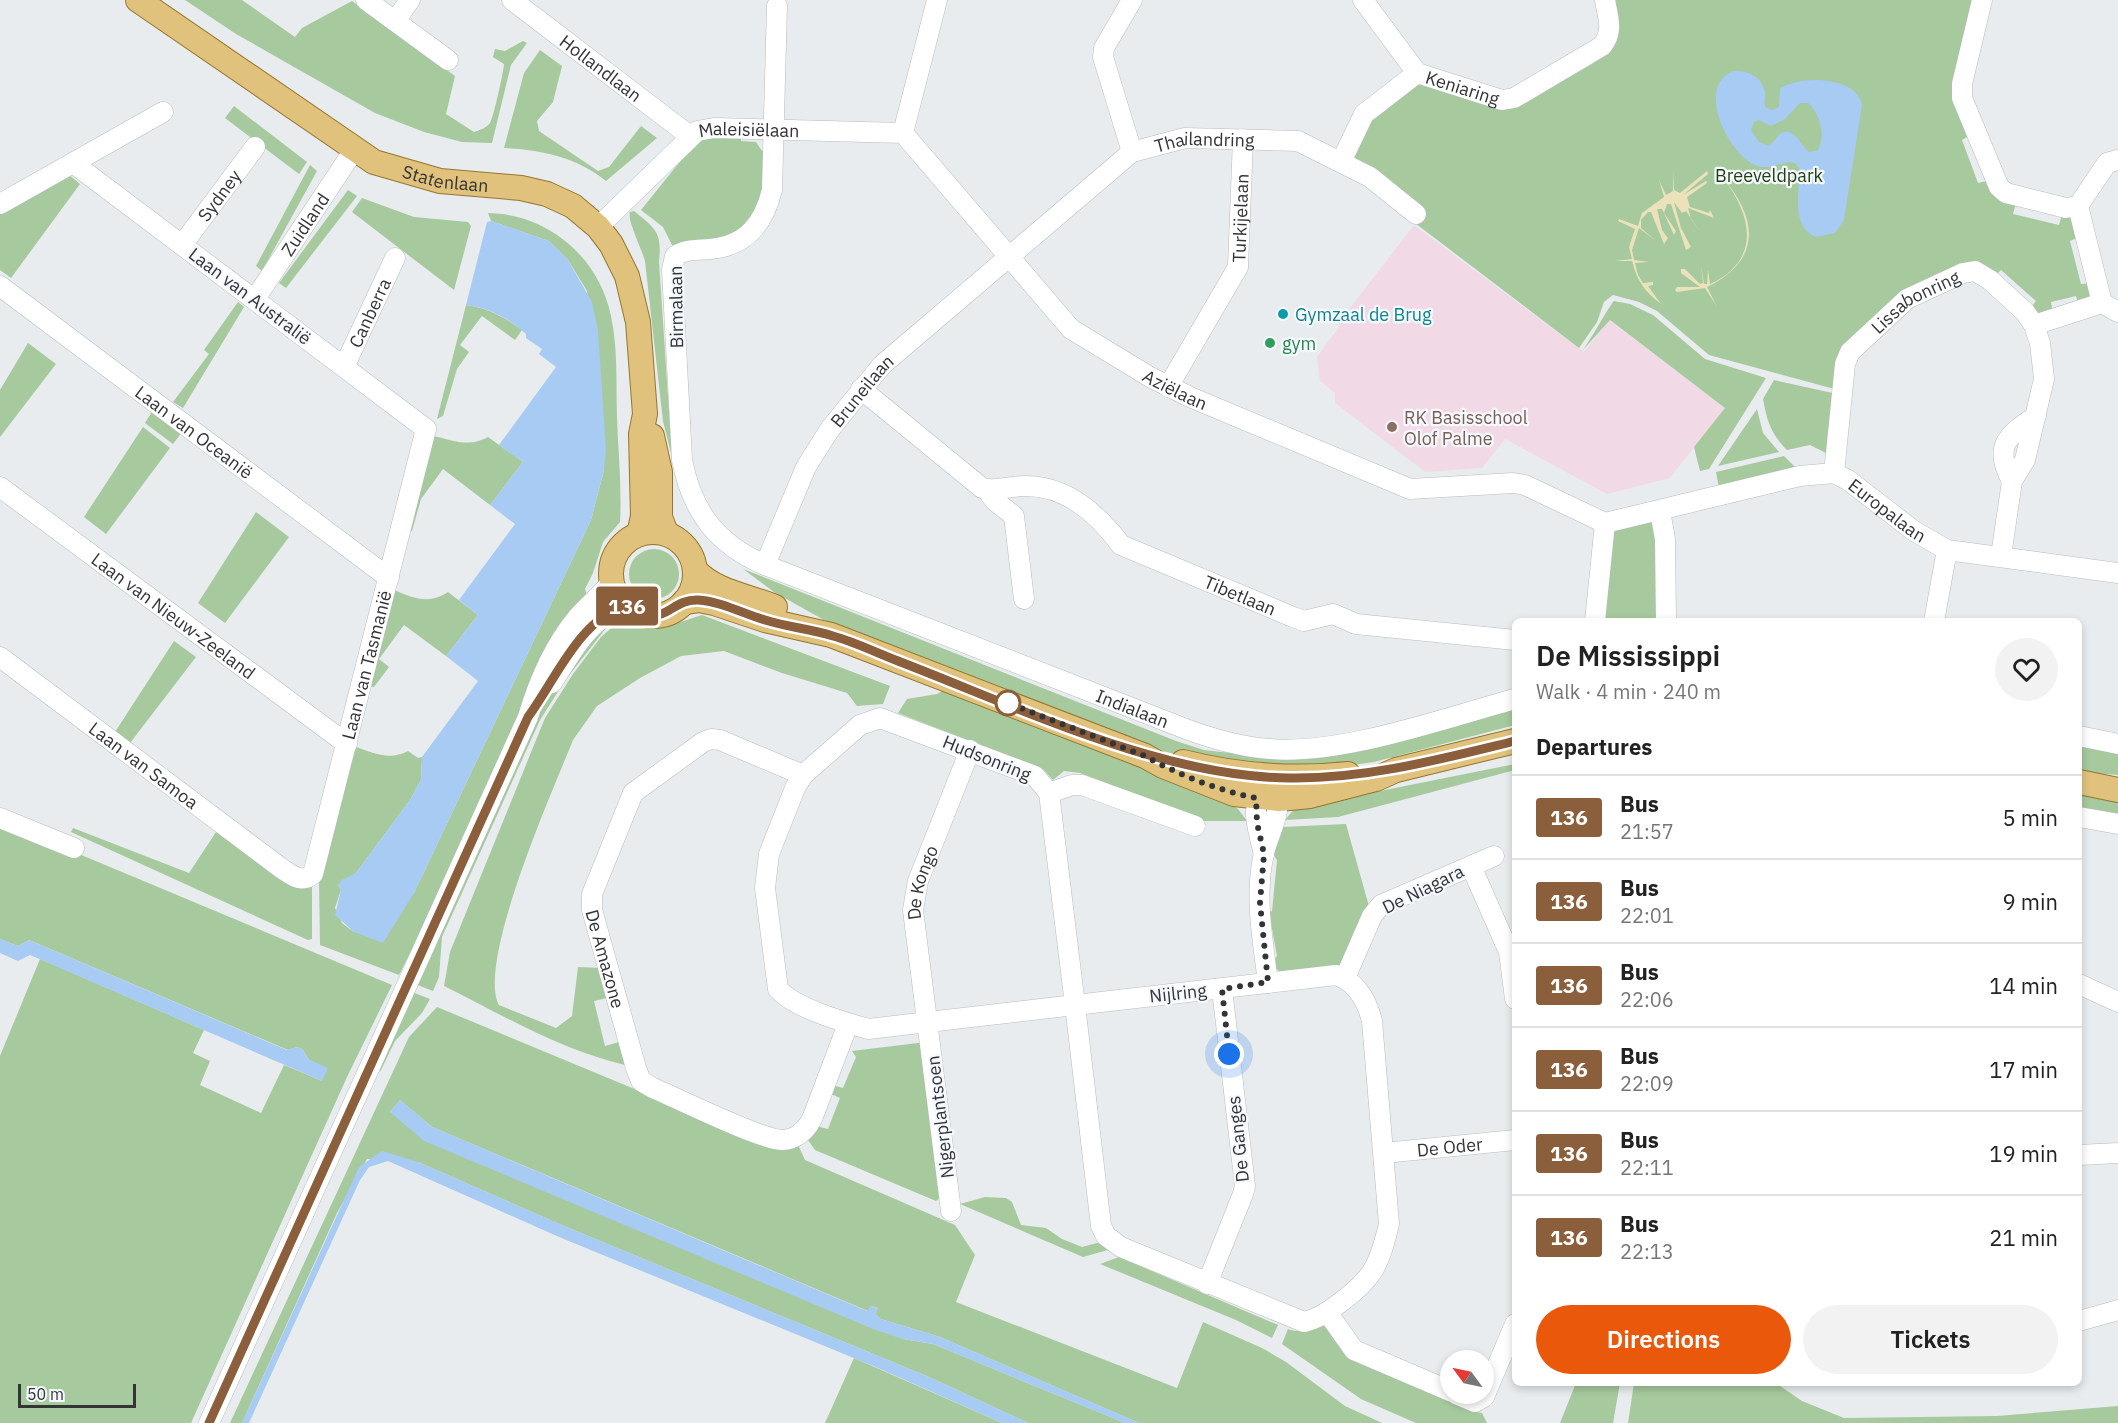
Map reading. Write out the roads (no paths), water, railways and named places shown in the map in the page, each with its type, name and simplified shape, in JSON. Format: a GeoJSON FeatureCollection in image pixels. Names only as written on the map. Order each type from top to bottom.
{"type":"FeatureCollection","features":[{"type":"Feature","properties":{"kind":"main road","name":"Statenlaan"},"geometry":{"type":"LineString","coordinates":[[138,0],[374,162],[440,181],[521,188],[547,194],[573,206],[598,226],[611,244],[627,276],[638,322],[645,414],[641,434],[643,516],[639,534]]}},
{"type":"Feature","properties":{"kind":"main road","name":"Statenlaan"},"geometry":{"type":"LineString","coordinates":[[645,414],[650,426],[660,472],[660,517],[666,534]]}},
{"type":"Feature","properties":{"kind":"main road"},"geometry":{"type":"LineString","coordinates":[[831,635],[822,628],[791,614],[707,581],[695,570],[686,548],[666,534],[652,532],[639,534],[626,541],[617,552],[612,566],[612,581],[616,594],[625,605],[636,612],[662,615],[684,602],[699,600],[765,620],[831,635],[1145,756],[1163,766],[1222,790],[1256,798],[1279,799],[1310,796],[1376,778],[1396,770],[1512,742]]}},
{"type":"Feature","properties":{"kind":"main road"},"geometry":{"type":"LineString","coordinates":[[684,602],[690,592],[695,570]]}},
{"type":"Feature","properties":{"kind":"main road"},"geometry":{"type":"LineString","coordinates":[[1145,756],[1268,777],[1313,778],[1396,770]]}},
{"type":"Feature","properties":{"kind":"main road"},"geometry":{"type":"LineString","coordinates":[[2082,781],[2118,783]]}},
{"type":"Feature","properties":{"kind":"main road"},"geometry":{"type":"LineString","coordinates":[[2082,782],[2118,790]]}},
{"type":"Feature","properties":{"kind":"street"},"geometry":{"type":"LineString","coordinates":[[366,0],[448,60]]}},
{"type":"Feature","properties":{"kind":"street"},"geometry":{"type":"LineString","coordinates":[[395,21],[410,0]]}},
{"type":"Feature","properties":{"kind":"street","name":"Hollandlaan"},"geometry":{"type":"LineString","coordinates":[[512,0],[690,135]]}},
{"type":"Feature","properties":{"kind":"street"},"geometry":{"type":"LineString","coordinates":[[903,133],[937,0]]}},
{"type":"Feature","properties":{"kind":"street"},"geometry":{"type":"LineString","coordinates":[[1132,0],[1104,48],[1103,57],[1132,152]]}},
{"type":"Feature","properties":{"kind":"street"},"geometry":{"type":"LineString","coordinates":[[1363,0],[1417,73]]}},
{"type":"Feature","properties":{"kind":"street","name":"Keniaring"},"geometry":{"type":"LineString","coordinates":[[1341,162],[1364,114],[1417,73],[1502,100],[1514,98],[1602,46],[1609,38],[1610,29],[1605,0]]}},
{"type":"Feature","properties":{"kind":"street"},"geometry":{"type":"LineString","coordinates":[[1982,0],[1962,84],[1962,98],[1999,187],[2006,193],[2056,206],[2078,206]]}},
{"type":"Feature","properties":{"kind":"street","name":"Birmalaan"},"geometry":{"type":"LineString","coordinates":[[765,565],[742,555],[715,532],[696,505],[686,480],[682,459],[672,270],[675,256],[683,251],[730,246],[748,237],[768,208],[772,190],[775,2]]}},
{"type":"Feature","properties":{"kind":"street"},"geometry":{"type":"LineString","coordinates":[[0,204],[163,112]]}},
{"type":"Feature","properties":{"kind":"street","name":"Maleisiëlaan"},"geometry":{"type":"LineString","coordinates":[[598,226],[690,135],[714,128],[903,133]]}},
{"type":"Feature","properties":{"kind":"street","name":"Aziëlaan"},"geometry":{"type":"LineString","coordinates":[[903,133],[1071,328],[1168,387],[1410,489],[1513,483],[1525,485],[1605,523]]}},
{"type":"Feature","properties":{"kind":"street","name":"Thailandring"},"geometry":{"type":"LineString","coordinates":[[1009,256],[1132,152],[1185,138],[1298,141],[1370,177],[1416,214]]}},
{"type":"Feature","properties":{"kind":"street","name":"Turkijelaan"},"geometry":{"type":"LineString","coordinates":[[1168,387],[1238,267],[1243,140]]}},
{"type":"Feature","properties":{"kind":"street","name":"Sydney"},"geometry":{"type":"LineString","coordinates":[[182,245],[255,147]]}},
{"type":"Feature","properties":{"kind":"street","name":"Zuidland"},"geometry":{"type":"LineString","coordinates":[[255,299],[354,150]]}},
{"type":"Feature","properties":{"kind":"street"},"geometry":{"type":"LineString","coordinates":[[2078,206],[2107,163],[2118,160]]}},
{"type":"Feature","properties":{"kind":"street","name":"Laan van Australië"},"geometry":{"type":"LineString","coordinates":[[73,163],[426,429]]}},
{"type":"Feature","properties":{"kind":"street"},"geometry":{"type":"LineString","coordinates":[[2034,325],[2110,307],[2078,206]]}},
{"type":"Feature","properties":{"kind":"street","name":"Bruneilaan"},"geometry":{"type":"LineString","coordinates":[[765,565],[806,467],[830,429],[861,389],[911,339],[1009,256]]}},
{"type":"Feature","properties":{"kind":"street","name":"Canberra"},"geometry":{"type":"LineString","coordinates":[[344,366],[395,258]]}},
{"type":"Feature","properties":{"kind":"street","name":"Lissabonring"},"geometry":{"type":"LineString","coordinates":[[1834,473],[1845,364],[1850,352],[1907,298],[1963,273],[1975,271],[1990,280],[2025,312],[2034,325],[2040,343],[2044,379],[2025,460],[2012,481],[2001,556]]}},
{"type":"Feature","properties":{"kind":"street","name":"Laan van Oceanië"},"geometry":{"type":"LineString","coordinates":[[0,286],[389,578]]}},
{"type":"Feature","properties":{"kind":"street"},"geometry":{"type":"LineString","coordinates":[[861,389],[987,490],[995,501],[1014,516],[1024,599]]}},
{"type":"Feature","properties":{"kind":"street","name":"Laan van Tasmanië"},"geometry":{"type":"LineString","coordinates":[[289,873],[298,879],[308,878],[313,874],[426,429]]}},
{"type":"Feature","properties":{"kind":"street","name":"Europalaan"},"geometry":{"type":"LineString","coordinates":[[1660,511],[1800,476],[1834,473],[1848,480],[1914,531],[1947,550],[2118,573]]}},
{"type":"Feature","properties":{"kind":"street","name":"Tibetlaan"},"geometry":{"type":"LineString","coordinates":[[987,490],[1030,486],[1072,497],[1107,526],[1121,545],[1304,621],[1333,614],[1356,624],[1512,640]]}},
{"type":"Feature","properties":{"kind":"street","name":"Laan van Nieuw-Zeeland"},"geometry":{"type":"LineString","coordinates":[[0,487],[347,744]]}},
{"type":"Feature","properties":{"kind":"street"},"geometry":{"type":"LineString","coordinates":[[1595,618],[1605,523],[1660,511],[1665,539],[1666,618]]}},
{"type":"Feature","properties":{"kind":"street"},"geometry":{"type":"LineString","coordinates":[[1935,618],[1947,550]]}},
{"type":"Feature","properties":{"kind":"street","name":"Indialaan"},"geometry":{"type":"LineString","coordinates":[[765,565],[1186,729],[1244,746],[1271,750],[1307,749],[1356,741],[1512,700]]}},
{"type":"Feature","properties":{"kind":"street"},"geometry":{"type":"LineString","coordinates":[[209,1423],[528,717],[535,694],[561,639],[578,616],[612,581]]}},
{"type":"Feature","properties":{"kind":"street"},"geometry":{"type":"LineString","coordinates":[[528,717],[590,627],[605,614],[625,605]]}},
{"type":"Feature","properties":{"kind":"street","name":"Laan van Samoa"},"geometry":{"type":"LineString","coordinates":[[0,657],[289,873]]}},
{"type":"Feature","properties":{"kind":"street","name":"Hudsonring"},"geometry":{"type":"LineString","coordinates":[[870,719],[890,720],[970,750],[1035,776],[1049,793],[1075,1005],[868,1029],[790,1000],[783,995],[775,983],[765,888],[766,864],[795,788],[803,775],[860,725],[870,719]]}},
{"type":"Feature","properties":{"kind":"street"},"geometry":{"type":"LineString","coordinates":[[2082,737],[2118,744]]}},
{"type":"Feature","properties":{"kind":"street","name":"De Amazone"},"geometry":{"type":"LineString","coordinates":[[803,775],[720,740],[711,739],[703,742],[633,793],[592,894],[591,902],[641,1081],[768,1137],[784,1140],[799,1134],[812,1119],[848,1023]]}},
{"type":"Feature","properties":{"kind":"street","name":"De Kongo"},"geometry":{"type":"LineString","coordinates":[[928,1022],[914,918],[915,893],[970,750]]}},
{"type":"Feature","properties":{"kind":"street"},"geometry":{"type":"LineString","coordinates":[[1264,854],[1257,823],[1256,798],[1268,777]]}},
{"type":"Feature","properties":{"kind":"street"},"geometry":{"type":"LineString","coordinates":[[1268,777],[1279,799],[1275,824],[1264,854],[1260,903],[1268,982]]}},
{"type":"Feature","properties":{"kind":"street"},"geometry":{"type":"LineString","coordinates":[[1049,793],[1072,784],[1082,785],[1195,826]]}},
{"type":"Feature","properties":{"kind":"street"},"geometry":{"type":"LineString","coordinates":[[0,818],[74,848]]}},
{"type":"Feature","properties":{"kind":"street"},"geometry":{"type":"LineString","coordinates":[[2082,818],[2118,824]]}},
{"type":"Feature","properties":{"kind":"street","name":"De Niagara"},"geometry":{"type":"LineString","coordinates":[[1345,978],[1372,916],[1381,905],[1494,856]]}},
{"type":"Feature","properties":{"kind":"street","name":"De Niagara"},"geometry":{"type":"LineString","coordinates":[[1471,866],[1509,952],[1512,976]]}},
{"type":"Feature","properties":{"kind":"street","name":"Nijlring"},"geometry":{"type":"LineString","coordinates":[[1075,1005],[1335,975],[1345,978]]}},
{"type":"Feature","properties":{"kind":"street"},"geometry":{"type":"LineString","coordinates":[[1075,1005],[1101,1226],[1106,1236],[1121,1247],[1304,1323],[1327,1312],[1369,1279],[1384,1245],[1389,1224],[1372,1021],[1367,1003],[1345,978]]}},
{"type":"Feature","properties":{"kind":"street"},"geometry":{"type":"LineString","coordinates":[[2082,985],[2118,1002]]}},
{"type":"Feature","properties":{"kind":"street","name":"De Ganges"},"geometry":{"type":"LineString","coordinates":[[1207,1284],[1244,1194],[1245,1186],[1222,989]]}},
{"type":"Feature","properties":{"kind":"street","name":"Nigerplantsoen"},"geometry":{"type":"LineString","coordinates":[[928,1022],[951,1211]]}},
{"type":"Feature","properties":{"kind":"street","name":"De Oder"},"geometry":{"type":"LineString","coordinates":[[1384,1153],[1512,1140]]}},
{"type":"Feature","properties":{"kind":"street"},"geometry":{"type":"LineString","coordinates":[[2082,1155],[2118,1153]]}},
{"type":"Feature","properties":{"kind":"street"},"geometry":{"type":"LineString","coordinates":[[2082,1320],[2118,1310]]}},
{"type":"Feature","properties":{"kind":"street"},"geometry":{"type":"LineString","coordinates":[[1327,1312],[1354,1350],[1440,1387]]}},
{"type":"Feature","properties":{"kind":"street"},"geometry":{"type":"LineString","coordinates":[[1494,1373],[1512,1331]]}},
{"type":"Feature","properties":{"kind":"water"},"geometry":{"type":"Polygon","coordinates":[[[1733,71],[1753,75],[1763,86],[1765,107],[1772,110],[1779,107],[1780,89],[1799,81],[1826,80],[1849,88],[1858,95],[1862,105],[1844,220],[1835,233],[1816,237],[1803,225],[1798,207],[1799,168],[1795,163],[1760,167],[1745,159],[1736,148],[1720,121],[1716,106],[1716,91],[1722,80],[1733,71]],[[1800,103],[1785,119],[1771,126],[1759,120],[1754,122],[1751,130],[1759,142],[1769,146],[1781,133],[1787,131],[1794,135],[1809,152],[1818,150],[1822,131],[1816,113],[1808,103],[1800,103]]]}},
{"type":"Feature","properties":{"kind":"water"},"geometry":{"type":"Polygon","coordinates":[[[491,221],[549,241],[568,260],[592,302],[598,330],[606,450],[604,470],[591,520],[414,893],[383,943],[354,932],[335,915],[341,890],[338,885],[342,880],[356,873],[410,800],[421,780],[422,757],[478,681],[446,656],[478,615],[459,600],[515,524],[490,505],[523,462],[499,445],[556,367],[539,354],[542,349],[526,338],[526,334],[512,323],[490,311],[466,305],[487,222],[491,221]]]}},
{"type":"Feature","properties":{"kind":"water"},"geometry":{"type":"Polygon","coordinates":[[[0,939],[18,946],[29,940],[287,1050],[297,1047],[302,1049],[308,1059],[328,1068],[322,1081],[30,955],[18,961],[0,953],[0,939]]]}},
{"type":"Feature","properties":{"kind":"water"},"geometry":{"type":"Polygon","coordinates":[[[400,1100],[432,1127],[867,1311],[871,1306],[878,1308],[875,1314],[881,1319],[940,1337],[1139,1423],[1125,1423],[933,1344],[903,1339],[873,1329],[424,1141],[390,1112],[400,1100]]]}},
{"type":"Feature","properties":{"kind":"water"},"geometry":{"type":"Polygon","coordinates":[[[382,1151],[418,1162],[564,1226],[929,1377],[1028,1423],[1002,1423],[878,1368],[559,1237],[388,1161],[369,1167],[360,1180],[249,1423],[242,1423],[359,1167],[382,1151]]]}},
{"type":"Feature","properties":{"kind":"place","name":"Gymzaal de Brug"},"geometry":{"type":"Point","coordinates":[1283,314]}},
{"type":"Feature","properties":{"kind":"place","name":"gym"},"geometry":{"type":"Point","coordinates":[1270,343]}},
{"type":"Feature","properties":{"kind":"place","name":"RK Basisschool Olof Palme"},"geometry":{"type":"Point","coordinates":[1392,427]}},
{"type":"Feature","properties":{"kind":"park label","name":"Breeveldpark"},"geometry":{"type":"Point","coordinates":[1769,175]}}]}
